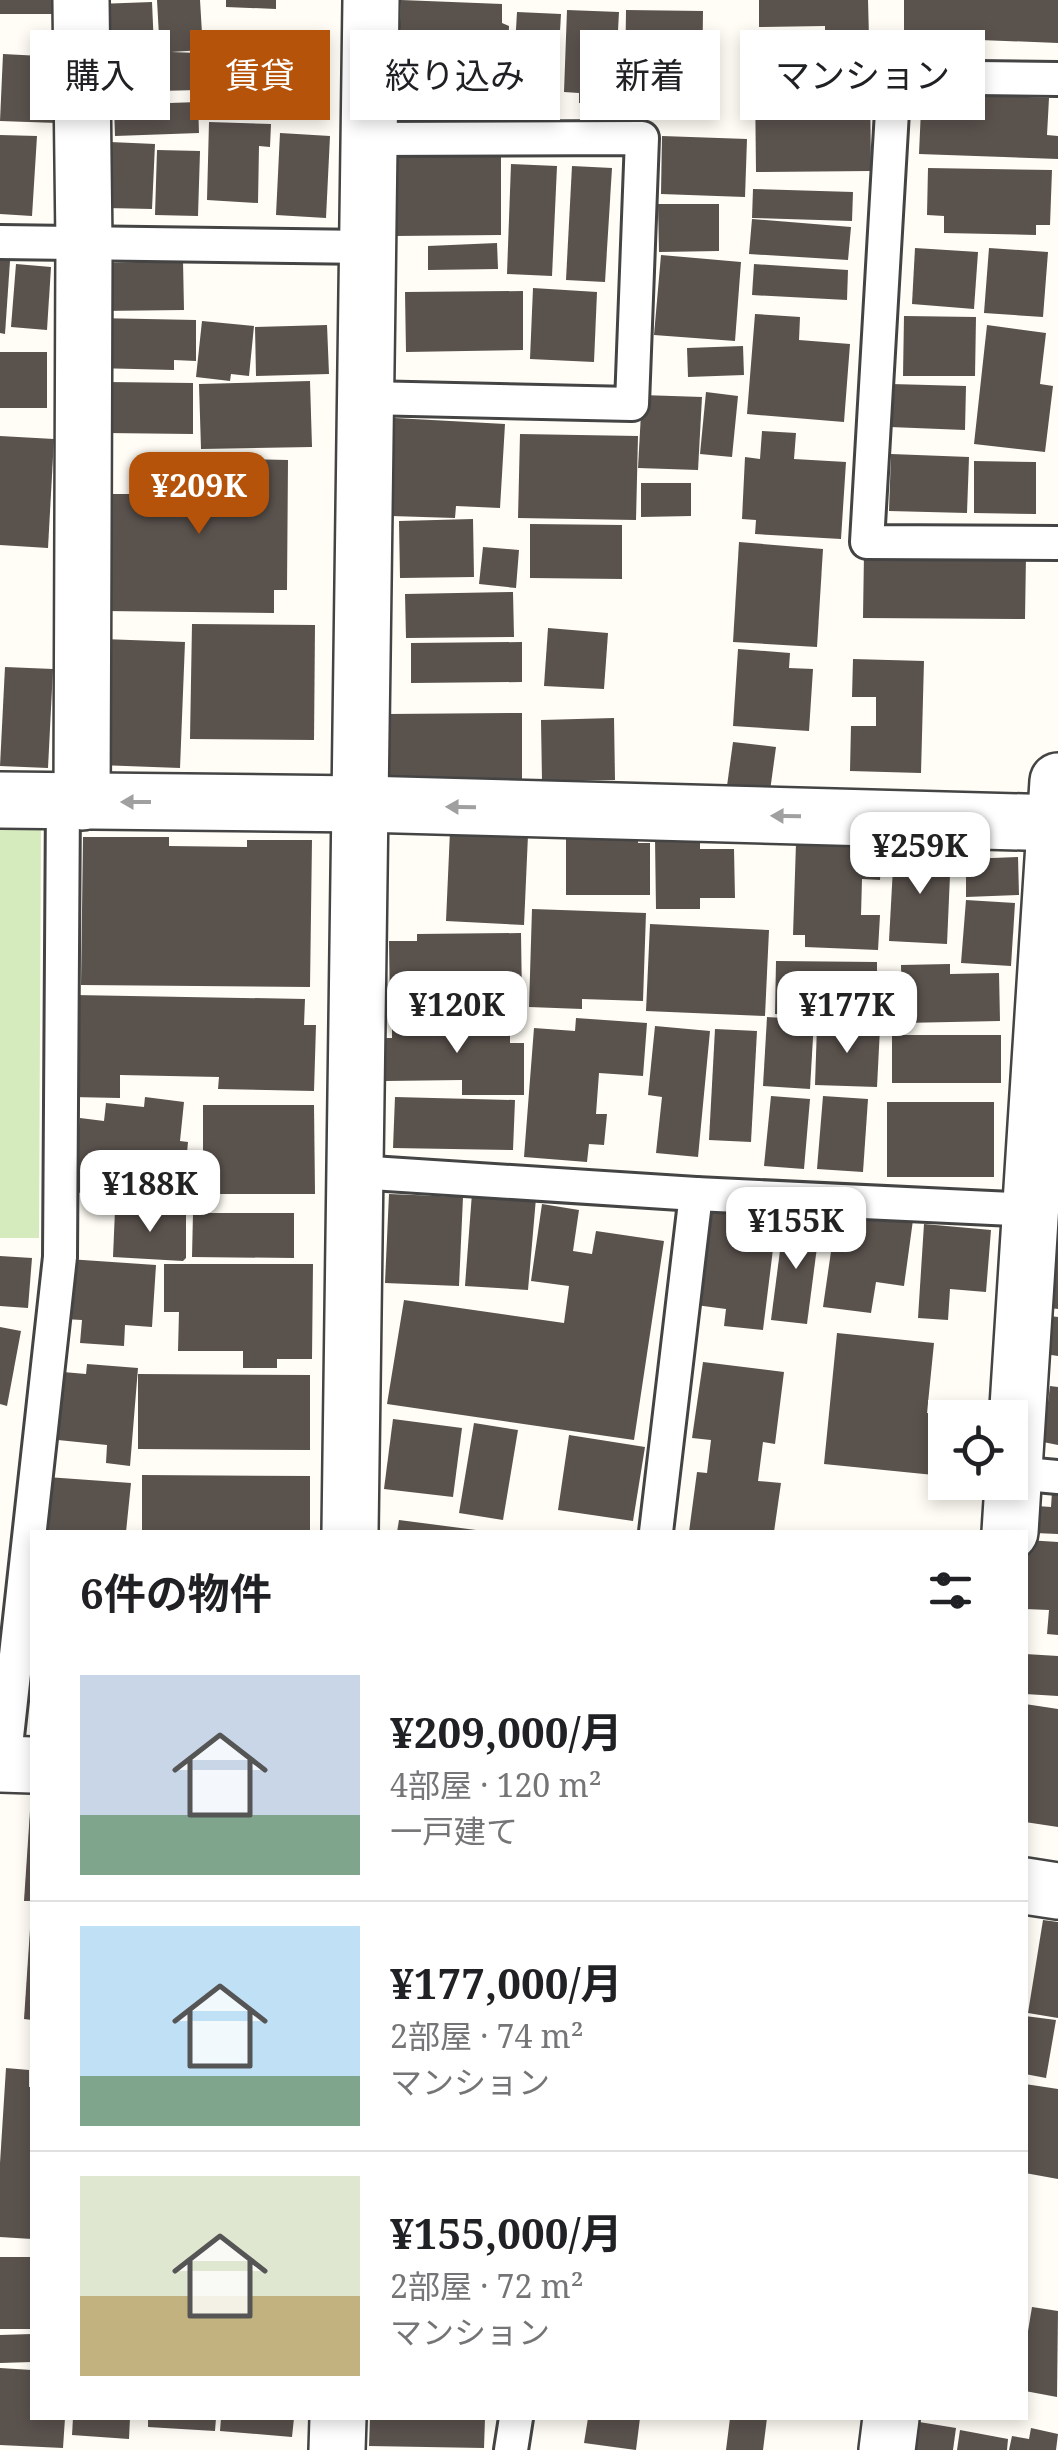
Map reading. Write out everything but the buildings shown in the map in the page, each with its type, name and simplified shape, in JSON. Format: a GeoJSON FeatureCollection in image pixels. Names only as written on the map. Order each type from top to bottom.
{"type":"FeatureCollection","features":[{"type":"Feature","properties":{"kind":"street"},"geometry":{"type":"LineString","coordinates":[[72,801],[84,244],[81,0]]}},
{"type":"Feature","properties":{"kind":"street"},"geometry":{"type":"LineString","coordinates":[[350,1530],[371,0]]}},
{"type":"Feature","properties":{"kind":"street"},"geometry":{"type":"LineString","coordinates":[[0,800],[1057,809],[1032,1210],[1036,1475],[1011,1530]]}},
{"type":"Feature","properties":{"kind":"street"},"geometry":{"type":"LineString","coordinates":[[1028,1886],[1058,1891]]}},
{"type":"Feature","properties":{"kind":"street"},"geometry":{"type":"LineString","coordinates":[[337,2450],[338,2420]]}},
{"type":"Feature","properties":{"kind":"street"},"geometry":{"type":"LineString","coordinates":[[887,2450],[891,2420]]}},
{"type":"Feature","properties":{"kind":"lane"},"geometry":{"type":"LineString","coordinates":[[1058,79],[894,77],[867,542],[1058,544]]}},
{"type":"Feature","properties":{"kind":"lane"},"geometry":{"type":"LineString","coordinates":[[367,398],[632,404],[642,138],[370,138]]}},
{"type":"Feature","properties":{"kind":"lane"},"geometry":{"type":"LineString","coordinates":[[0,242],[368,247]]}},
{"type":"Feature","properties":{"kind":"lane"},"geometry":{"type":"LineString","coordinates":[[34,1530],[60,1257],[72,801]]}},
{"type":"Feature","properties":{"kind":"lane"},"geometry":{"type":"LineString","coordinates":[[356,1172],[1032,1210]]}},
{"type":"Feature","properties":{"kind":"lane"},"geometry":{"type":"LineString","coordinates":[[656,1530],[696,1194]]}},
{"type":"Feature","properties":{"kind":"lane"},"geometry":{"type":"LineString","coordinates":[[12,1765],[30,1574]]}},
{"type":"Feature","properties":{"kind":"lane"},"geometry":{"type":"LineString","coordinates":[[510,2450],[516,2420]]}},
{"type":"Feature","properties":{"kind":"green space"},"geometry":{"type":"Polygon","coordinates":[[[0,822],[41,823],[39,1238],[0,1238],[0,822]]]}}]}
